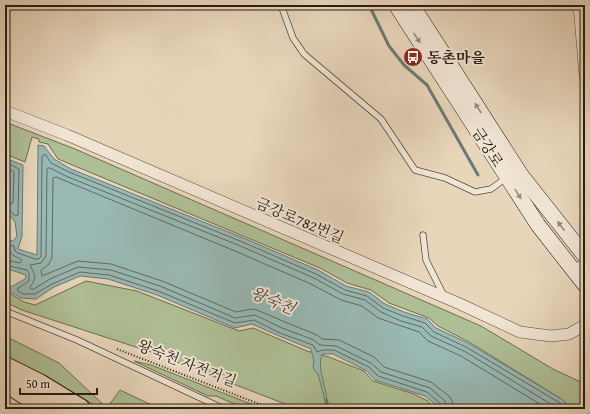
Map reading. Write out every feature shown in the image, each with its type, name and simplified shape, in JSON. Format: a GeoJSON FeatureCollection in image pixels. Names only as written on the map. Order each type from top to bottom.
{"type":"FeatureCollection","features":[{"type":"Feature","properties":{"kind":"highway"},"geometry":{"type":"LineString","coordinates":[[5,367],[39,384],[80,409]]}},
{"type":"Feature","properties":{"kind":"highway"},"geometry":{"type":"LineString","coordinates":[[5,382],[48,409]]}},
{"type":"Feature","properties":{"kind":"street","name":"금강로"},"geometry":{"type":"LineString","coordinates":[[396,5],[538,225],[580,268],[585,284]]}},
{"type":"Feature","properties":{"kind":"street","name":"금강로"},"geometry":{"type":"LineString","coordinates":[[412,5],[521,175],[585,256]]}},
{"type":"Feature","properties":{"kind":"street"},"geometry":{"type":"LineString","coordinates":[[579,5],[585,76]]}},
{"type":"Feature","properties":{"kind":"street","name":"금강로782번길"},"geometry":{"type":"LineString","coordinates":[[5,111],[67,135],[445,298],[520,332],[551,336],[569,334],[585,325]]}},
{"type":"Feature","properties":{"kind":"lane"},"geometry":{"type":"LineString","coordinates":[[281,5],[293,38],[304,54],[381,119],[415,170],[445,178],[475,192],[491,189],[508,177]]}},
{"type":"Feature","properties":{"kind":"lane"},"geometry":{"type":"LineString","coordinates":[[423,235],[426,260],[445,298]]}},
{"type":"Feature","properties":{"kind":"lane"},"geometry":{"type":"LineString","coordinates":[[5,312],[67,336],[224,409]]}},
{"type":"Feature","properties":{"kind":"path","name":"왕숙천 자전거길"},"geometry":{"type":"LineString","coordinates":[[114,348],[272,409]]}},
{"type":"Feature","properties":{"kind":"green space"},"geometry":{"type":"Polygon","coordinates":[[[5,122],[75,149],[481,326],[553,369],[585,384],[585,409],[572,409],[563,400],[469,342],[438,326],[429,318],[389,303],[371,290],[347,283],[320,268],[58,159],[48,144],[39,142],[39,139],[32,137],[25,162],[5,154],[5,122]]]}},
{"type":"Feature","properties":{"kind":"green space"},"geometry":{"type":"Polygon","coordinates":[[[86,281],[137,291],[239,331],[253,328],[307,351],[329,357],[364,371],[373,381],[414,394],[428,401],[434,409],[298,409],[151,352],[22,310],[5,302],[5,290],[24,302],[35,305],[86,281]]]}},
{"type":"Feature","properties":{"kind":"green space"},"geometry":{"type":"Polygon","coordinates":[[[5,336],[59,363],[107,408],[120,390],[160,409],[102,409],[5,356],[5,336]]]}},
{"type":"Feature","properties":{"kind":"green space"},"geometry":{"type":"Polygon","coordinates":[[[134,361],[151,365],[264,409],[246,409],[216,396],[208,396],[134,361]]]}},
{"type":"Feature","properties":{"kind":"water","name":"왕숙천"},"geometry":{"type":"Polygon","coordinates":[[[38,145],[44,146],[54,159],[71,169],[241,237],[318,270],[346,286],[369,292],[385,304],[427,319],[436,328],[468,343],[563,400],[571,409],[441,409],[425,396],[375,380],[367,371],[333,354],[322,354],[321,374],[326,394],[327,408],[318,374],[313,368],[314,361],[311,349],[252,324],[235,328],[157,295],[108,279],[80,276],[54,287],[36,299],[21,298],[5,288],[5,284],[11,287],[25,279],[26,275],[5,268],[5,240],[13,241],[17,236],[15,222],[5,210],[5,158],[23,165],[22,236],[18,249],[37,255],[38,145]]]}},
{"type":"Feature","properties":{"kind":"waterway"},"geometry":{"type":"LineString","coordinates":[[369,5],[389,46],[404,65],[427,85],[478,175]]}},
{"type":"Feature","properties":{"kind":"waterway"},"geometry":{"type":"LineString","coordinates":[[326,400],[330,409]]}},
{"type":"Feature","properties":{"kind":"place","name":"동촌마을"},"geometry":{"type":"Point","coordinates":[413,57]}}]}
